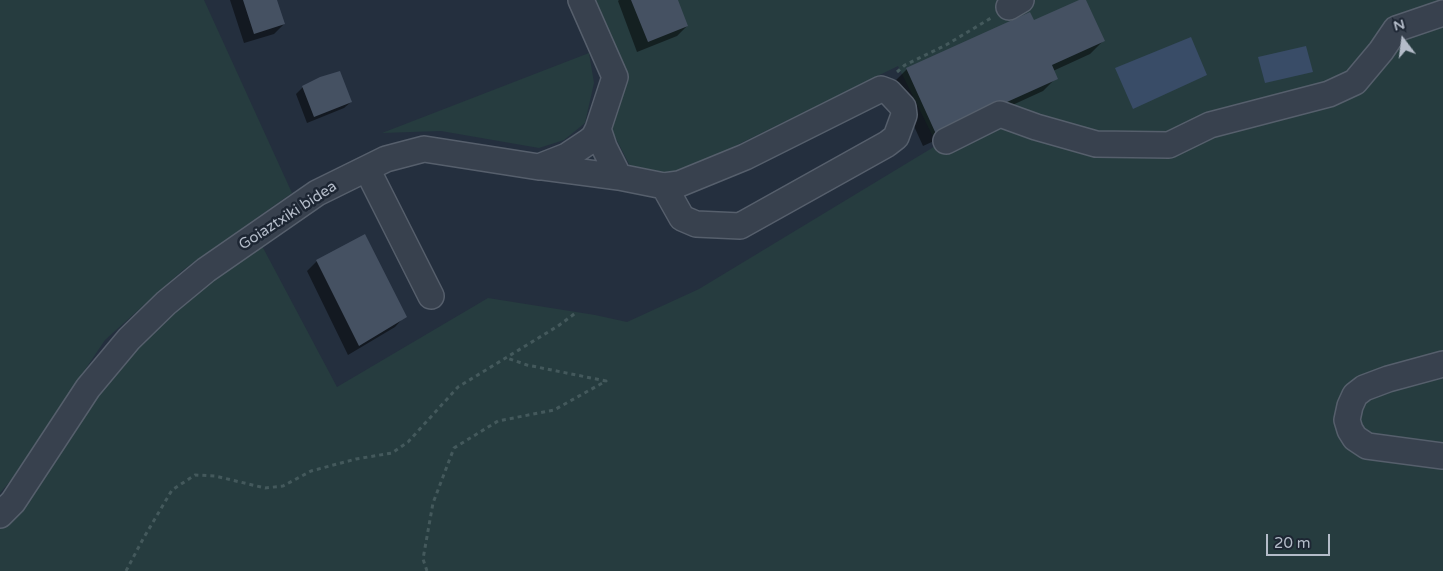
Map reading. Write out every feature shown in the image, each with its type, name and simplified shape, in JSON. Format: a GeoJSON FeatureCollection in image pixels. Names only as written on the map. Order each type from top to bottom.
{"type":"FeatureCollection","features":[{"type":"Feature","properties":{"kind":"street"},"geometry":{"type":"LineString","coordinates":[[539,167],[579,148],[594,136],[615,77],[581,0]]}},
{"type":"Feature","properties":{"kind":"street"},"geometry":{"type":"LineString","coordinates":[[946,141],[1000,114],[1036,127],[1096,144],[1169,145],[1210,125],[1329,94],[1355,82],[1396,29],[1443,13]]}},
{"type":"Feature","properties":{"kind":"street"},"geometry":{"type":"LineString","coordinates":[[881,89],[889,92],[903,107],[904,115],[896,137],[887,144],[740,226],[696,224],[682,218],[664,186],[680,184],[745,157],[881,89]]}},
{"type":"Feature","properties":{"kind":"street"},"geometry":{"type":"LineString","coordinates":[[598,129],[604,147],[619,177]]}},
{"type":"Feature","properties":{"kind":"street","name":"Goiaztxiki bidea"},"geometry":{"type":"LineString","coordinates":[[0,515],[13,502],[88,388],[129,339],[166,303],[206,270],[318,193],[386,159],[424,149],[619,177],[664,186]]}},
{"type":"Feature","properties":{"kind":"street"},"geometry":{"type":"LineString","coordinates":[[367,169],[431,296]]}},
{"type":"Feature","properties":{"kind":"street"},"geometry":{"type":"LineString","coordinates":[[1443,364],[1388,379],[1364,388],[1354,395],[1348,420],[1350,430],[1355,438],[1367,446],[1443,456]]}},
{"type":"Feature","properties":{"kind":"path"},"geometry":{"type":"LineString","coordinates":[[881,89],[905,65],[946,45],[1015,4]]}},
{"type":"Feature","properties":{"kind":"path"},"geometry":{"type":"LineString","coordinates":[[126,571],[172,490],[196,475],[215,476],[265,488],[283,486],[311,471],[356,459],[392,453],[408,442],[458,387],[558,326],[577,312]]}},
{"type":"Feature","properties":{"kind":"path"},"geometry":{"type":"LineString","coordinates":[[427,571],[423,559],[433,503],[454,448],[498,421],[554,410],[606,381],[527,365],[506,358]]}},
{"type":"Feature","properties":{"kind":"green space"},"geometry":{"type":"Polygon","coordinates":[[[0,0],[204,0],[292,193],[183,270],[105,340],[11,480],[0,493],[0,0]]]}},
{"type":"Feature","properties":{"kind":"green space"},"geometry":{"type":"Polygon","coordinates":[[[592,0],[1443,0],[1443,571],[0,571],[0,527],[52,464],[136,340],[261,244],[337,387],[488,298],[627,322],[699,289],[937,145],[898,66],[674,176],[630,166],[612,131],[625,77],[592,0]]]}},
{"type":"Feature","properties":{"kind":"green space"},"geometry":{"type":"Polygon","coordinates":[[[589,53],[594,83],[585,123],[564,140],[539,148],[441,131],[382,133],[589,53]]]}},
{"type":"Feature","properties":{"kind":"water"},"geometry":{"type":"Polygon","coordinates":[[[1191,37],[1207,75],[1133,109],[1115,68],[1191,37]]]}},
{"type":"Feature","properties":{"kind":"water"},"geometry":{"type":"Polygon","coordinates":[[[1306,46],[1313,72],[1265,83],[1258,57],[1306,46]]]}},
{"type":"Feature","properties":{"kind":"building"},"geometry":{"type":"Polygon","coordinates":[[[243,0],[277,0],[285,24],[254,34],[243,0]]]}},
{"type":"Feature","properties":{"kind":"building"},"geometry":{"type":"Polygon","coordinates":[[[631,0],[678,0],[688,26],[648,42],[631,0]]]}},
{"type":"Feature","properties":{"kind":"building"},"geometry":{"type":"Polygon","coordinates":[[[1079,0],[1086,0],[1105,41],[1052,65],[1058,79],[936,134],[906,68],[1030,12],[1034,20],[1079,0]]]}},
{"type":"Feature","properties":{"kind":"building"},"geometry":{"type":"Polygon","coordinates":[[[340,71],[352,102],[314,117],[302,86],[320,77],[340,71]]]}},
{"type":"Feature","properties":{"kind":"building"},"geometry":{"type":"Polygon","coordinates":[[[365,234],[407,317],[359,346],[316,260],[365,234]]]}}]}
